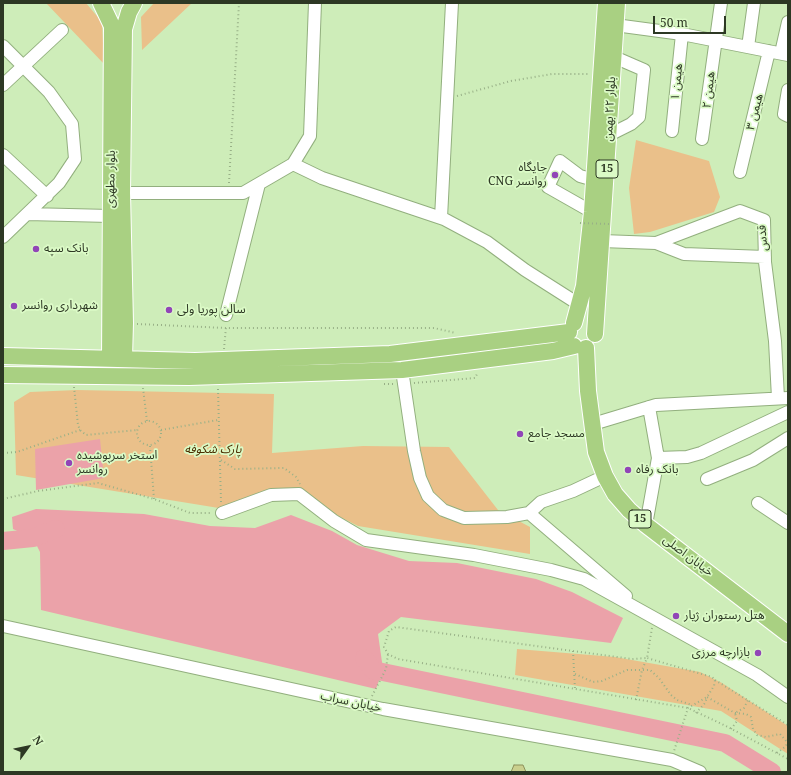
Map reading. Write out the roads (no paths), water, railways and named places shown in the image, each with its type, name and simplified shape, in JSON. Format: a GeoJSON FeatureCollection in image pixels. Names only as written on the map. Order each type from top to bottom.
{"type":"FeatureCollection","features":[{"type":"Feature","properties":{"kind":"main road","name":"بلوار مطهری"},"geometry":{"type":"LineString","coordinates":[[101,3],[112,26],[110,216],[117,358]]}},
{"type":"Feature","properties":{"kind":"main road","name":"بلوار مطهری"},"geometry":{"type":"LineString","coordinates":[[117,358],[126,323],[122,193],[124,29],[129,12],[134,3]]}},
{"type":"Feature","properties":{"kind":"main road","name":"بلوار ۲۲ بهمن"},"geometry":{"type":"LineString","coordinates":[[576,337],[584,286],[592,212],[606,3]]}},
{"type":"Feature","properties":{"kind":"main road","name":"بلوار ۲۲ بهمن"},"geometry":{"type":"LineString","coordinates":[[595,334],[617,3]]}},
{"type":"Feature","properties":{"kind":"main road"},"geometry":{"type":"LineString","coordinates":[[3,375],[231,376],[402,370],[553,350],[576,337],[582,321],[589,324],[595,334]]}},
{"type":"Feature","properties":{"kind":"main road","name":"15"},"geometry":{"type":"LineString","coordinates":[[576,337],[593,342],[595,334]]}},
{"type":"Feature","properties":{"kind":"main road"},"geometry":{"type":"LineString","coordinates":[[3,356],[195,361],[227,360],[390,354],[472,344],[576,337]]}},
{"type":"Feature","properties":{"kind":"main road","name":"خیابان اصلی"},"geometry":{"type":"LineString","coordinates":[[576,337],[588,391],[596,452],[604,476],[615,494],[629,510],[646,525],[787,630]]}},
{"type":"Feature","properties":{"kind":"main road"},"geometry":{"type":"LineString","coordinates":[[227,360],[231,376]]}},
{"type":"Feature","properties":{"kind":"street"},"geometry":{"type":"LineString","coordinates":[[122,193],[243,193],[293,164],[310,136],[315,3]]}},
{"type":"Feature","properties":{"kind":"street"},"geometry":{"type":"LineString","coordinates":[[441,218],[452,3]]}},
{"type":"Feature","properties":{"kind":"street","name":"هیمن ۲"},"geometry":{"type":"LineString","coordinates":[[702,140],[721,3]]}},
{"type":"Feature","properties":{"kind":"street"},"geometry":{"type":"LineString","coordinates":[[748,47],[754,3]]}},
{"type":"Feature","properties":{"kind":"street","name":"هیمن ۳"},"geometry":{"type":"LineString","coordinates":[[740,172],[788,22]]}},
{"type":"Feature","properties":{"kind":"street"},"geometry":{"type":"LineString","coordinates":[[615,25],[682,34],[779,53]]}},
{"type":"Feature","properties":{"kind":"street"},"geometry":{"type":"LineString","coordinates":[[3,85],[62,30]]}},
{"type":"Feature","properties":{"kind":"street","name":"هیمن ۱"},"geometry":{"type":"LineString","coordinates":[[672,131],[682,34]]}},
{"type":"Feature","properties":{"kind":"street"},"geometry":{"type":"LineString","coordinates":[[3,46],[50,92],[72,124],[75,159],[59,184],[3,237]]}},
{"type":"Feature","properties":{"kind":"street"},"geometry":{"type":"LineString","coordinates":[[609,135],[631,124],[639,117],[644,70],[614,57]]}},
{"type":"Feature","properties":{"kind":"street"},"geometry":{"type":"LineString","coordinates":[[788,90],[784,114],[788,116]]}},
{"type":"Feature","properties":{"kind":"street"},"geometry":{"type":"LineString","coordinates":[[3,155],[47,196]]}},
{"type":"Feature","properties":{"kind":"street"},"geometry":{"type":"LineString","coordinates":[[592,212],[548,187],[560,161],[580,176],[594,180]]}},
{"type":"Feature","properties":{"kind":"street"},"geometry":{"type":"LineString","coordinates":[[293,164],[322,178],[441,218],[487,242],[525,270],[580,305]]}},
{"type":"Feature","properties":{"kind":"street"},"geometry":{"type":"LineString","coordinates":[[226,322],[259,184]]}},
{"type":"Feature","properties":{"kind":"street","name":"قدس"},"geometry":{"type":"LineString","coordinates":[[602,241],[656,243],[740,212],[764,220],[765,257],[783,398]]}},
{"type":"Feature","properties":{"kind":"street"},"geometry":{"type":"LineString","coordinates":[[27,214],[110,216]]}},
{"type":"Feature","properties":{"kind":"street"},"geometry":{"type":"LineString","coordinates":[[656,243],[684,254],[765,257]]}},
{"type":"Feature","properties":{"kind":"street"},"geometry":{"type":"LineString","coordinates":[[402,370],[414,451],[420,478],[428,496],[443,510],[464,518],[507,516],[528,512],[542,502],[573,491],[604,476]]}},
{"type":"Feature","properties":{"kind":"street"},"geometry":{"type":"LineString","coordinates":[[593,424],[656,405],[783,398],[788,411],[701,453],[687,457],[658,458]]}},
{"type":"Feature","properties":{"kind":"street"},"geometry":{"type":"LineString","coordinates":[[646,525],[658,458],[649,407]]}},
{"type":"Feature","properties":{"kind":"street"},"geometry":{"type":"LineString","coordinates":[[707,479],[753,460],[788,438]]}},
{"type":"Feature","properties":{"kind":"street"},"geometry":{"type":"LineString","coordinates":[[222,513],[271,495],[299,494],[334,521],[366,540],[474,555],[551,570],[584,579],[757,674],[788,697]]}},
{"type":"Feature","properties":{"kind":"street"},"geometry":{"type":"LineString","coordinates":[[758,503],[788,523]]}},
{"type":"Feature","properties":{"kind":"street"},"geometry":{"type":"LineString","coordinates":[[528,512],[650,615]]}},
{"type":"Feature","properties":{"kind":"street","name":"خیابان سراب"},"geometry":{"type":"LineString","coordinates":[[3,626],[383,709],[672,757],[700,772]]}},
{"type":"Feature","properties":{"kind":"street"},"geometry":{"type":"LineString","coordinates":[[669,772],[672,757]]}},
{"type":"Feature","properties":{"kind":"waterway"},"geometry":{"type":"LineString","coordinates":[[3,541],[33,538],[56,529]]}},
{"type":"Feature","properties":{"kind":"waterway"},"geometry":{"type":"LineString","coordinates":[[364,658],[373,670],[725,743],[772,772]]}},
{"type":"Feature","properties":{"kind":"place","name":"جایگاه CNG روانسر"},"geometry":{"type":"Point","coordinates":[555,175]}},
{"type":"Feature","properties":{"kind":"place","name":"بانک سپه"},"geometry":{"type":"Point","coordinates":[36,249]}},
{"type":"Feature","properties":{"kind":"place","name":"شهرداری روانسر"},"geometry":{"type":"Point","coordinates":[14,306]}},
{"type":"Feature","properties":{"kind":"place","name":"سالن پوریا ولی"},"geometry":{"type":"Point","coordinates":[169,310]}},
{"type":"Feature","properties":{"kind":"place","name":"مسجد جامع"},"geometry":{"type":"Point","coordinates":[520,434]}},
{"type":"Feature","properties":{"kind":"place","name":"استخر سرپوشیده روانسر"},"geometry":{"type":"Point","coordinates":[69,463]}},
{"type":"Feature","properties":{"kind":"place","name":"بانک رفاه"},"geometry":{"type":"Point","coordinates":[628,470]}},
{"type":"Feature","properties":{"kind":"place","name":"هتل رستوران ژیار"},"geometry":{"type":"Point","coordinates":[676,616]}},
{"type":"Feature","properties":{"kind":"place","name":"بازارچه مرزی"},"geometry":{"type":"Point","coordinates":[758,653]}},
{"type":"Feature","properties":{"kind":"park label","name":"پارک شکوفه"},"geometry":{"type":"Point","coordinates":[213,450]}}]}
